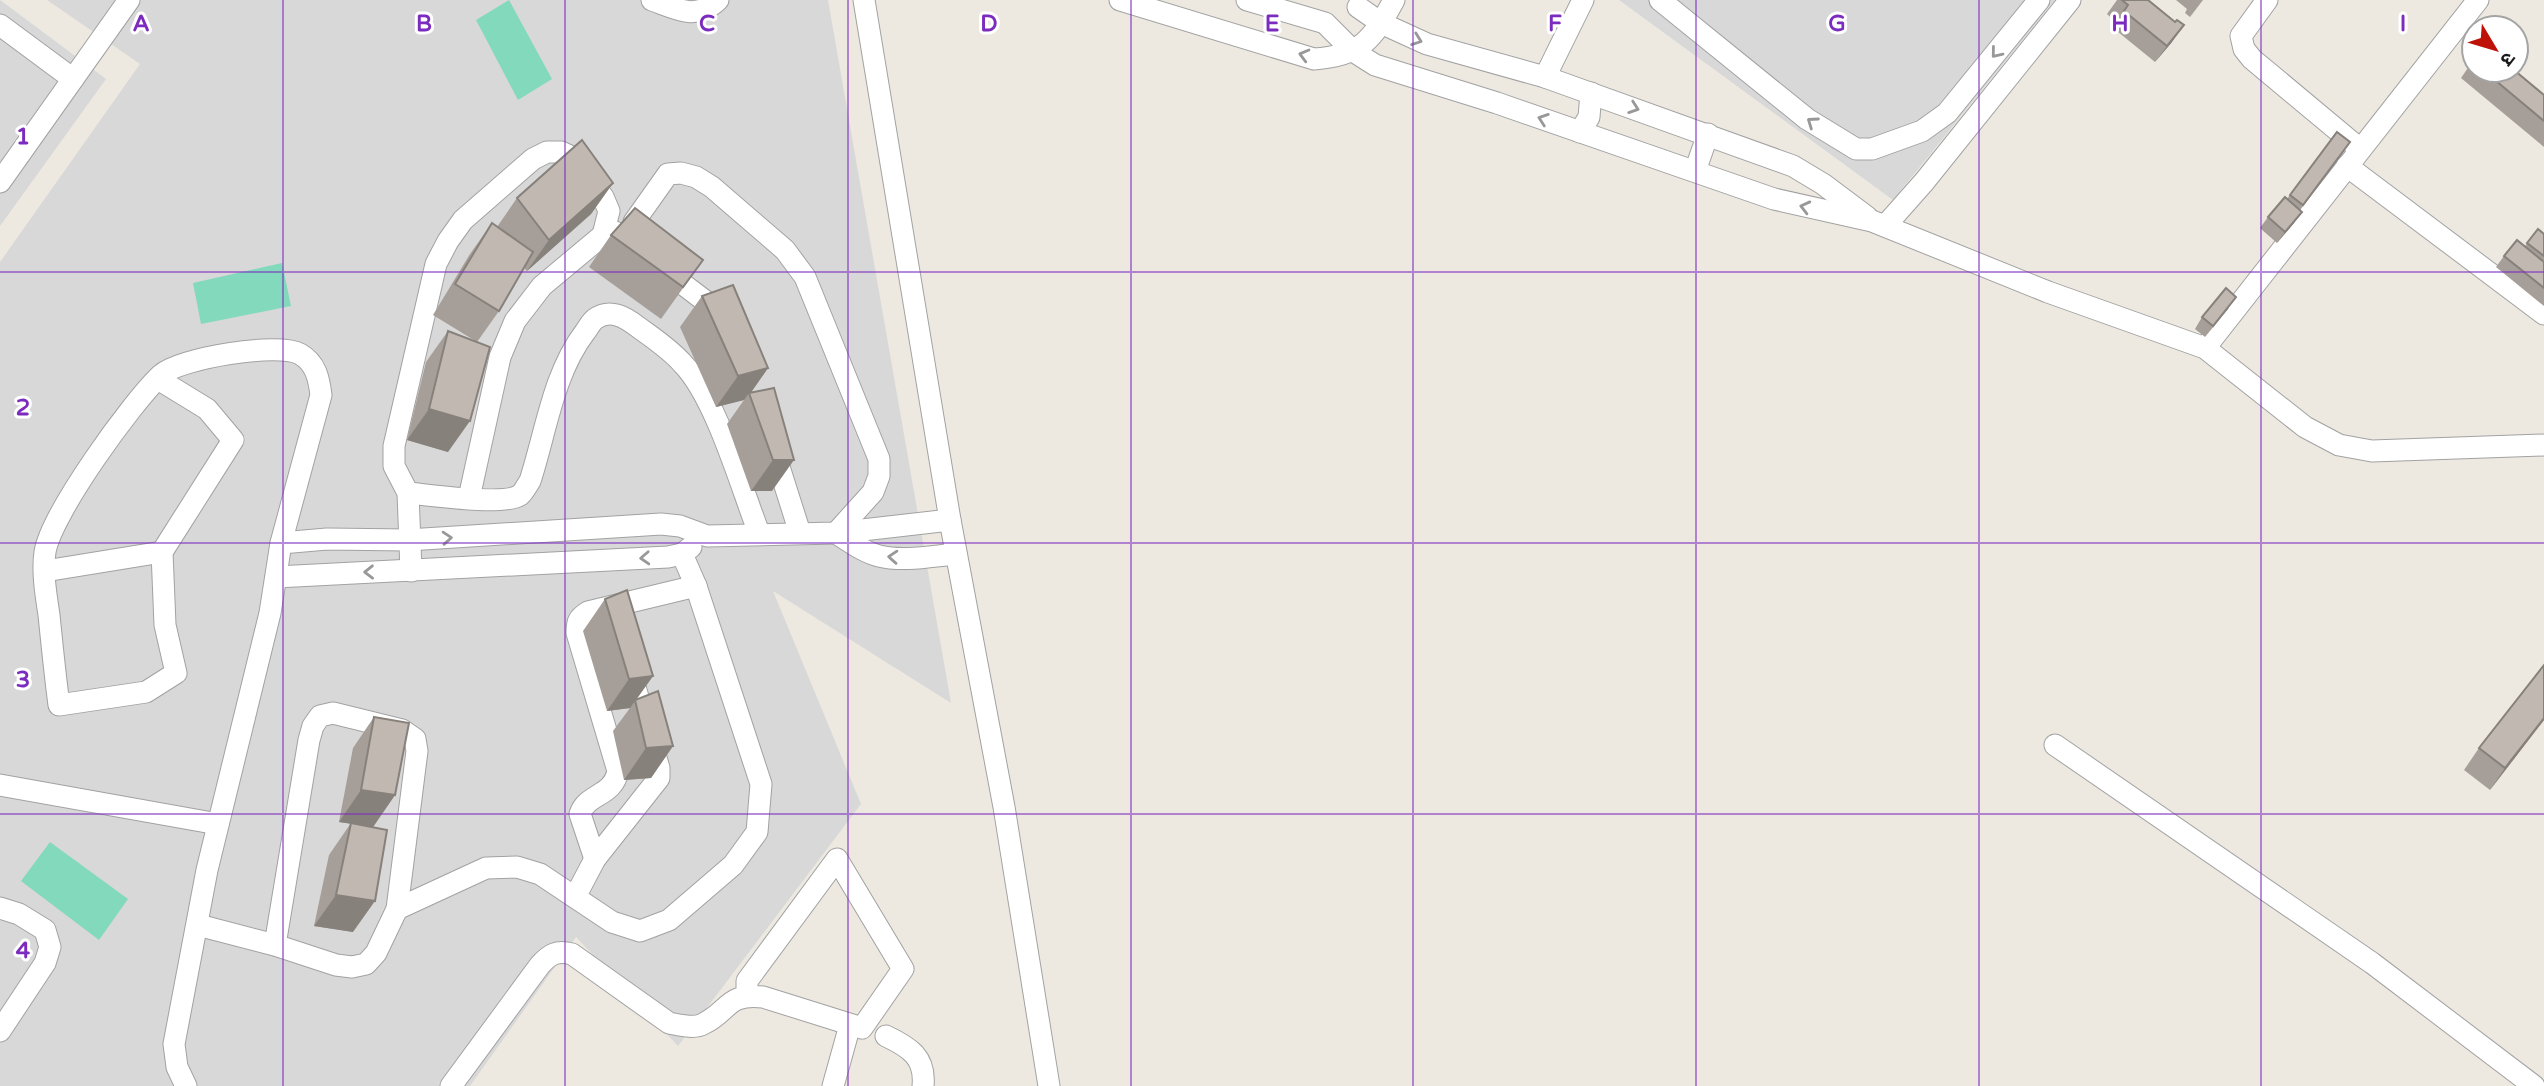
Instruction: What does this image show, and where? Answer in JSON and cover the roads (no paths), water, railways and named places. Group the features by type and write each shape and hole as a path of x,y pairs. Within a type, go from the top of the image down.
{"street":[{"path":"0,182 129,0"},
{"path":"652,0 692,13 706,11 718,0"},
{"path":"863,0 950,520 1004,807 1049,1086"},
{"path":"1119,0 1314,59 1339,58 1366,42 1394,0"},
{"path":"1247,0 1325,23 1353,51 1375,65 1484,99 1774,199 1878,223 2048,292 2205,348 2305,427 2339,445 2372,451 2544,445"},
{"path":"1545,77 1583,0"},
{"path":"1660,0 1807,119 1856,149 1872,149 1922,131 1947,113 2039,0"},
{"path":"1878,223 1932,171 2070,0"},
{"path":"2267,0 2241,36 2244,49 2252,59 2353,158 2544,314"},
{"path":"2205,348 2478,0"},
{"path":"1325,23 1360,4 1381,23 1427,44 1545,77 1793,166 1878,223"},
{"path":"2,32 73,79"},
{"path":"1484,99 1499,65"},
{"path":"1580,132 1589,117 1591,93"},
{"path":"1695,172 1708,134"},
{"path":"411,571 408,493 394,466 394,446 436,264 448,241 463,220 533,159 547,152 561,152 574,158 603,197 608,211 603,235"},
{"path":"641,250 634,222 668,174 681,173 696,177 712,187 785,250 805,277 878,459 879,476 873,492 836,533"},
{"path":"469,498 500,357 515,321 542,286 603,235 618,231 713,307 732,332"},
{"path":"408,493 508,499 521,494 530,481 560,377 574,346 595,319 610,313 623,316 685,365 700,388 720,431 759,533"},
{"path":"158,379 207,409 233,440 162,552 165,625 176,673 146,692 59,705 45,551 57,519 131,410 163,373 193,359 277,348 301,354 318,373 321,395 281,543 270,613 207,870 174,1044 177,1067 186,1086"},
{"path":"767,426 800,533"},
{"path":"281,543 327,539 408,540 661,524 680,526 707,536 836,533 950,520"},
{"path":"836,533 863,550 879,556 900,558 956,554"},
{"path":"276,577 682,554 707,536"},
{"path":"45,571 162,552"},
{"path":"397,909 486,868 517,867 540,874 612,922 640,931 669,920 733,865 757,832 761,784 696,586 682,554"},
{"path":"595,859 580,814 583,807 611,789 617,780 618,771 577,633 577,623 588,612 614,614 696,586"},
{"path":"575,897 595,859 659,778 659,768 624,648"},
{"path":"198,925 275,945 336,965 352,967 366,964 376,953 397,909 417,751 415,739 402,730 333,713 320,716 313,726 275,945"},
{"path":"2055,745 2372,963 2534,1086"},
{"path":"0,785 218,824"},
{"path":"451,1086 540,965 549,955 561,951 572,954 669,1023 702,1025 732,1002 747,995 763,997 862,1028 903,969 837,859 747,981 747,995"},
{"path":"0,908 19,914 45,930 50,947 45,963 0,1031"},
{"path":"833,1086 850,1025"},
{"path":"886,1036 908,1046 920,1059 923,1086"},
{"path":"1039,1086 1045,1059"}]}
